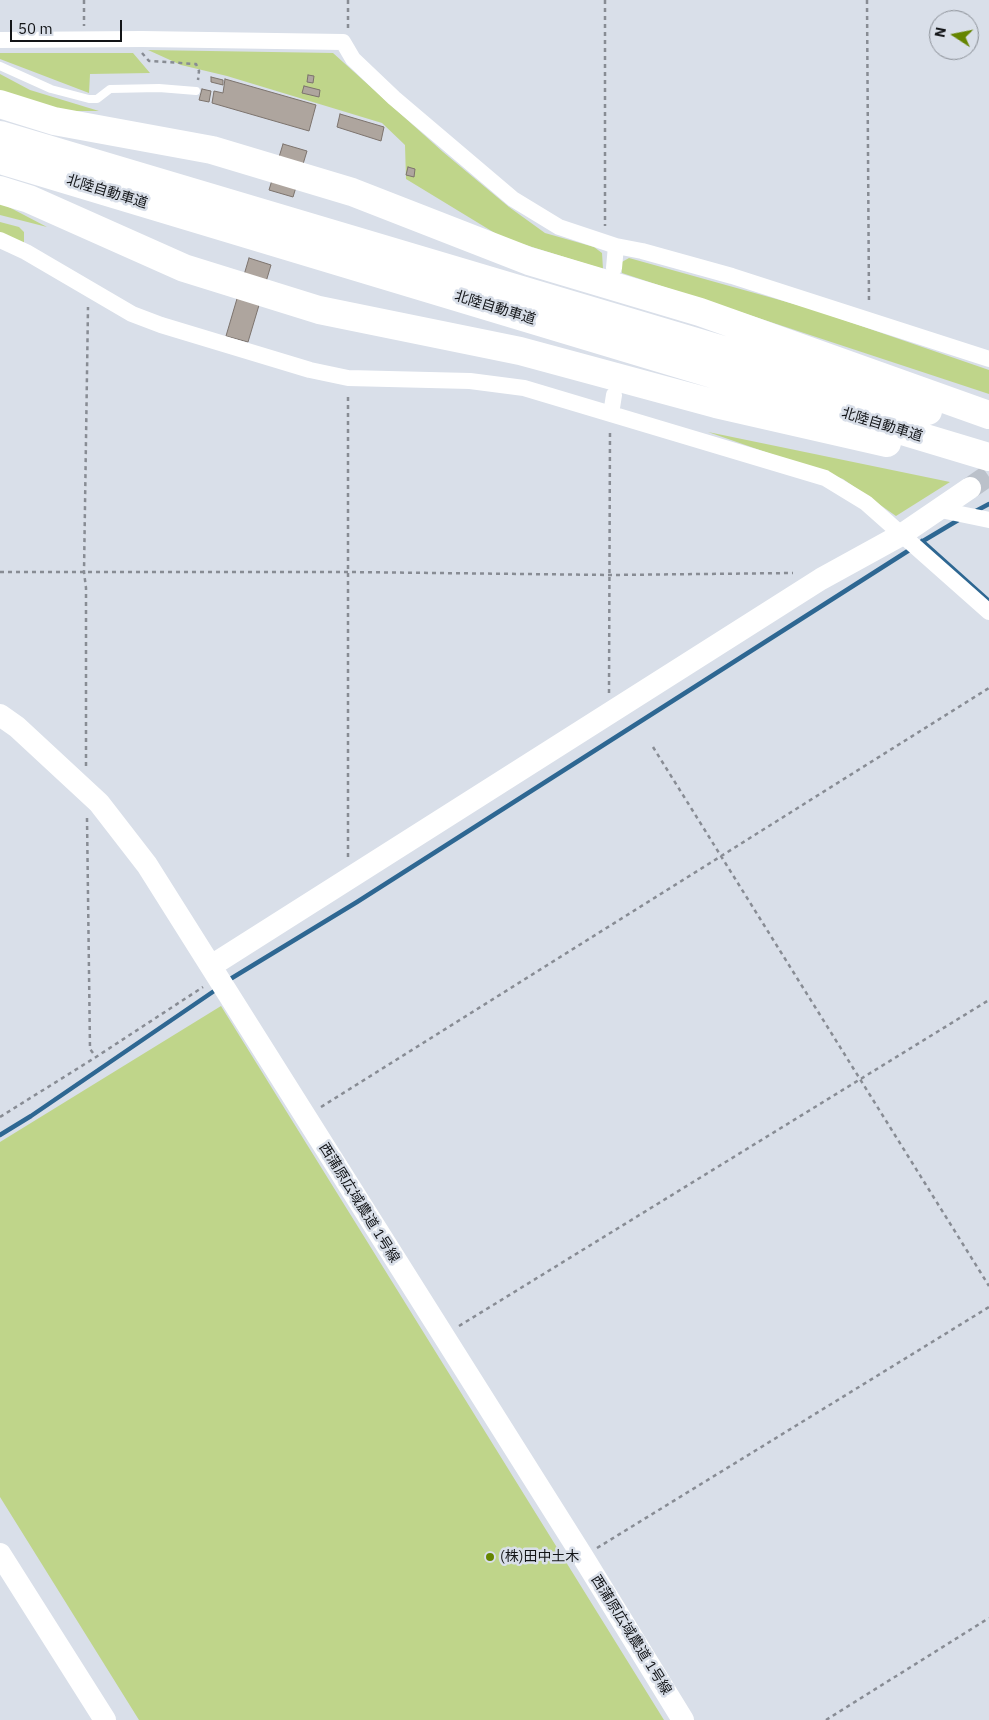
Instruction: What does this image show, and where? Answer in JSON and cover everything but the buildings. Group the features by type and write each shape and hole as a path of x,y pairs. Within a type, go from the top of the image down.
{"highway":[{"path":"0,104 54,121 212,150 352,192 529,261 700,312 989,415"},
{"name":"北陸自動車道","path":"0,135 989,429"},
{"name":"北陸自動車道","path":"0,160 989,457"},
{"path":"0,190 29,199 184,268 319,310 520,351 716,404 989,465"}],"street":[{"path":"0,40 142,39 343,42 353,59 394,98 513,199 559,227 611,244 732,276 989,359"},
{"path":"0,240 26,252 132,314 161,325 310,370 348,378 470,381 524,388 825,478 866,503 989,612"},
{"path":"611,244 614,268"},
{"path":"611,414 614,395"},
{"path":"211,966 821,579 901,536 936,509 970,488"},
{"path":"936,509 989,520"},
{"name":"西蒲原広域農道 1号線","path":"0,715 17,727 87,793 147,865 583,1557 673,1716"},
{"path":"0,1554 105,1720"}],"lane":[{"path":"0,66 51,89 89,99 97,99 110,89 159,88 196,91"}],"path":[{"path":"84,0 84,40"},
{"path":"343,42 348,34 348,0"},
{"path":"605,0 611,244"},
{"path":"866,0 869,320"},
{"path":"142,39 142,53 149,61 196,64 199,71 196,91"},
{"path":"94,292 87,309 84,572 86,588 86,766 90,1049 96,1057"},
{"path":"348,378 349,879"},
{"path":"608,715 611,575 611,414"},
{"path":"0,572 348,572 611,575 813,573 821,579"},
{"path":"305,1117 989,688"},
{"path":"653,747 989,1286"},
{"path":"0,1117 205,986 211,966"},
{"path":"443,1336 989,1000"},
{"path":"583,1557 989,1307"},
{"path":"826,1720 989,1618"}],"green space":[{"path":"148,50 333,53 443,152 509,207 545,233 594,247 602,253 603,269 503,238 406,179 405,145 382,123 227,76 181,65"},
{"path":"0,53 133,53 150,73 90,74 89,93 0,59"},
{"path":"0,74 30,90 99,111 66,111 0,93"},
{"path":"0,203 3,204 47,227 0,215"},
{"path":"0,222 19,227 24,232 24,243 0,234"},
{"path":"629,258 812,309 989,370 989,394 622,273 620,263"},
{"path":"708,432 950,482 896,516 843,479"},
{"path":"221,1006 664,1720 139,1720 0,1497 0,1142"}],"waterway":[{"path":"974,512 989,504"},
{"path":"918,544 960,519"},
{"path":"922,541 989,601"},
{"path":"227,981 357,902 911,549"},
{"path":"0,1135 31,1116 217,989"}],"tunnel":[{"path":"970,488 989,475"}],"place":[{"name":"(株)田中土木","path":"490,1557"}]}
